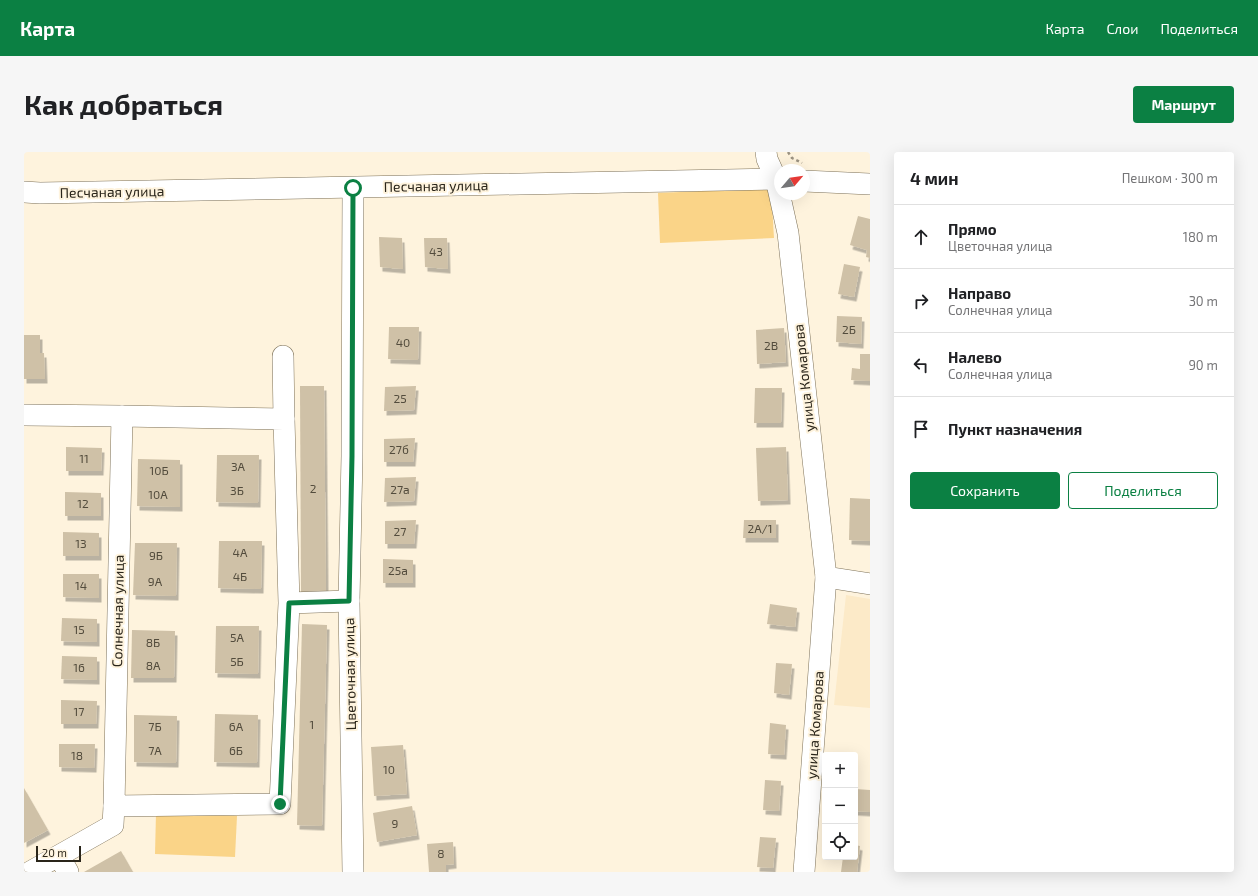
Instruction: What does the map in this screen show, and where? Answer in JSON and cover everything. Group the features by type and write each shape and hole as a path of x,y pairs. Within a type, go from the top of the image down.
{"street":[{"name":"улица Комарова","path":"766,152 767,159 774,172"},
{"name":"Песчаная улица","path":"24,192 353,188 774,179"},
{"path":"810,181 870,184"},
{"name":"Цветочная улица","path":"353,188 352,456 349,601 353,872"},
{"name":"улица Комарова","path":"782,200 788,233 826,577 804,872"},
{"path":"114,806 280,804 289,603 283,356"},
{"path":"24,415 284,419"},
{"name":"Солнечная улица","path":"30,872 63,864 113,825 122,416"},
{"path":"826,577 870,584"},
{"path":"289,603 349,601"}],"shaded area":[{"path":"771,188 774,238 660,243 658,193"},
{"path":"846,595 870,599 870,708 834,705"},
{"path":"156,813 237,816 235,857 155,854"}],"building":[{"path":"858,216 870,219 870,258 866,257 867,250 850,245"},
{"path":"379,237 402,238 403,269 380,267"},
{"path":"424,238 447,238 448,269 425,267"},
{"path":"844,264 860,267 854,297 838,294"},
{"path":"837,316 862,317 861,344 836,342"},
{"path":"389,327 419,327 418,360 388,359"},
{"path":"784,328 786,362 757,364 756,330"},
{"path":"24,335 40,335 40,353 44,353 45,379 24,379"},
{"path":"860,354 870,354 870,381 851,380 852,368 860,369"},
{"path":"300,386 324,386 326,592 301,592"},
{"path":"416,386 414,410 384,411 385,387"},
{"path":"755,388 782,388 781,423 754,423"},
{"path":"415,438 413,462 384,462 384,439"},
{"path":"66,447 102,448 101,471 66,471"},
{"path":"786,447 788,500 758,501 756,448"},
{"path":"217,455 259,455 258,503 216,502"},
{"path":"138,459 180,460 180,507 137,506"},
{"path":"416,477 414,501 384,502 385,478"},
{"path":"65,492 101,493 101,516 65,516"},
{"path":"850,498 870,499 870,541 849,540"},
{"path":"416,520 414,544 385,544 385,521"},
{"path":"744,520 776,520 776,538 743,538"},
{"path":"63,532 99,533 99,556 63,556"},
{"path":"219,541 262,541 261,589 218,588"},
{"path":"135,543 177,543 176,596 133,595"},
{"path":"383,559 413,560 413,583 383,583"},
{"path":"63,574 99,574 99,598 63,597"},
{"path":"770,604 797,608 795,627 767,624"},
{"path":"62,618 97,619 97,642 61,641"},
{"path":"302,624 327,625 322,826 297,825"},
{"path":"216,626 259,626 258,674 215,673"},
{"path":"132,630 175,631 174,678 131,678"},
{"path":"62,656 97,657 97,680 61,679"},
{"path":"776,663 792,664 789,695 774,693"},
{"path":"61,700 97,701 96,724 61,724"},
{"path":"215,714 258,715 257,763 214,762"},
{"path":"134,715 177,716 176,763 134,762"},
{"path":"770,723 786,725 784,755 768,754"},
{"path":"59,744 95,744 94,768 59,767"},
{"path":"403,745 407,794 374,796 371,747"},
{"path":"765,780 781,781 779,811 763,810"},
{"path":"24,788 48,830 24,843"},
{"path":"858,789 870,790 870,812 858,811"},
{"path":"412,806 417,835 377,842 373,813"},
{"path":"760,837 776,838 773,868 757,867"},
{"path":"453,842 454,864 446,865 446,872 429,872 427,844"},
{"path":"858,846 860,846 857,872 841,872 843,860 858,860"},
{"path":"121,851 133,872 84,872"}],"route":[{"path":"280,804 289,603 349,601 352,456 353,188"}]}
